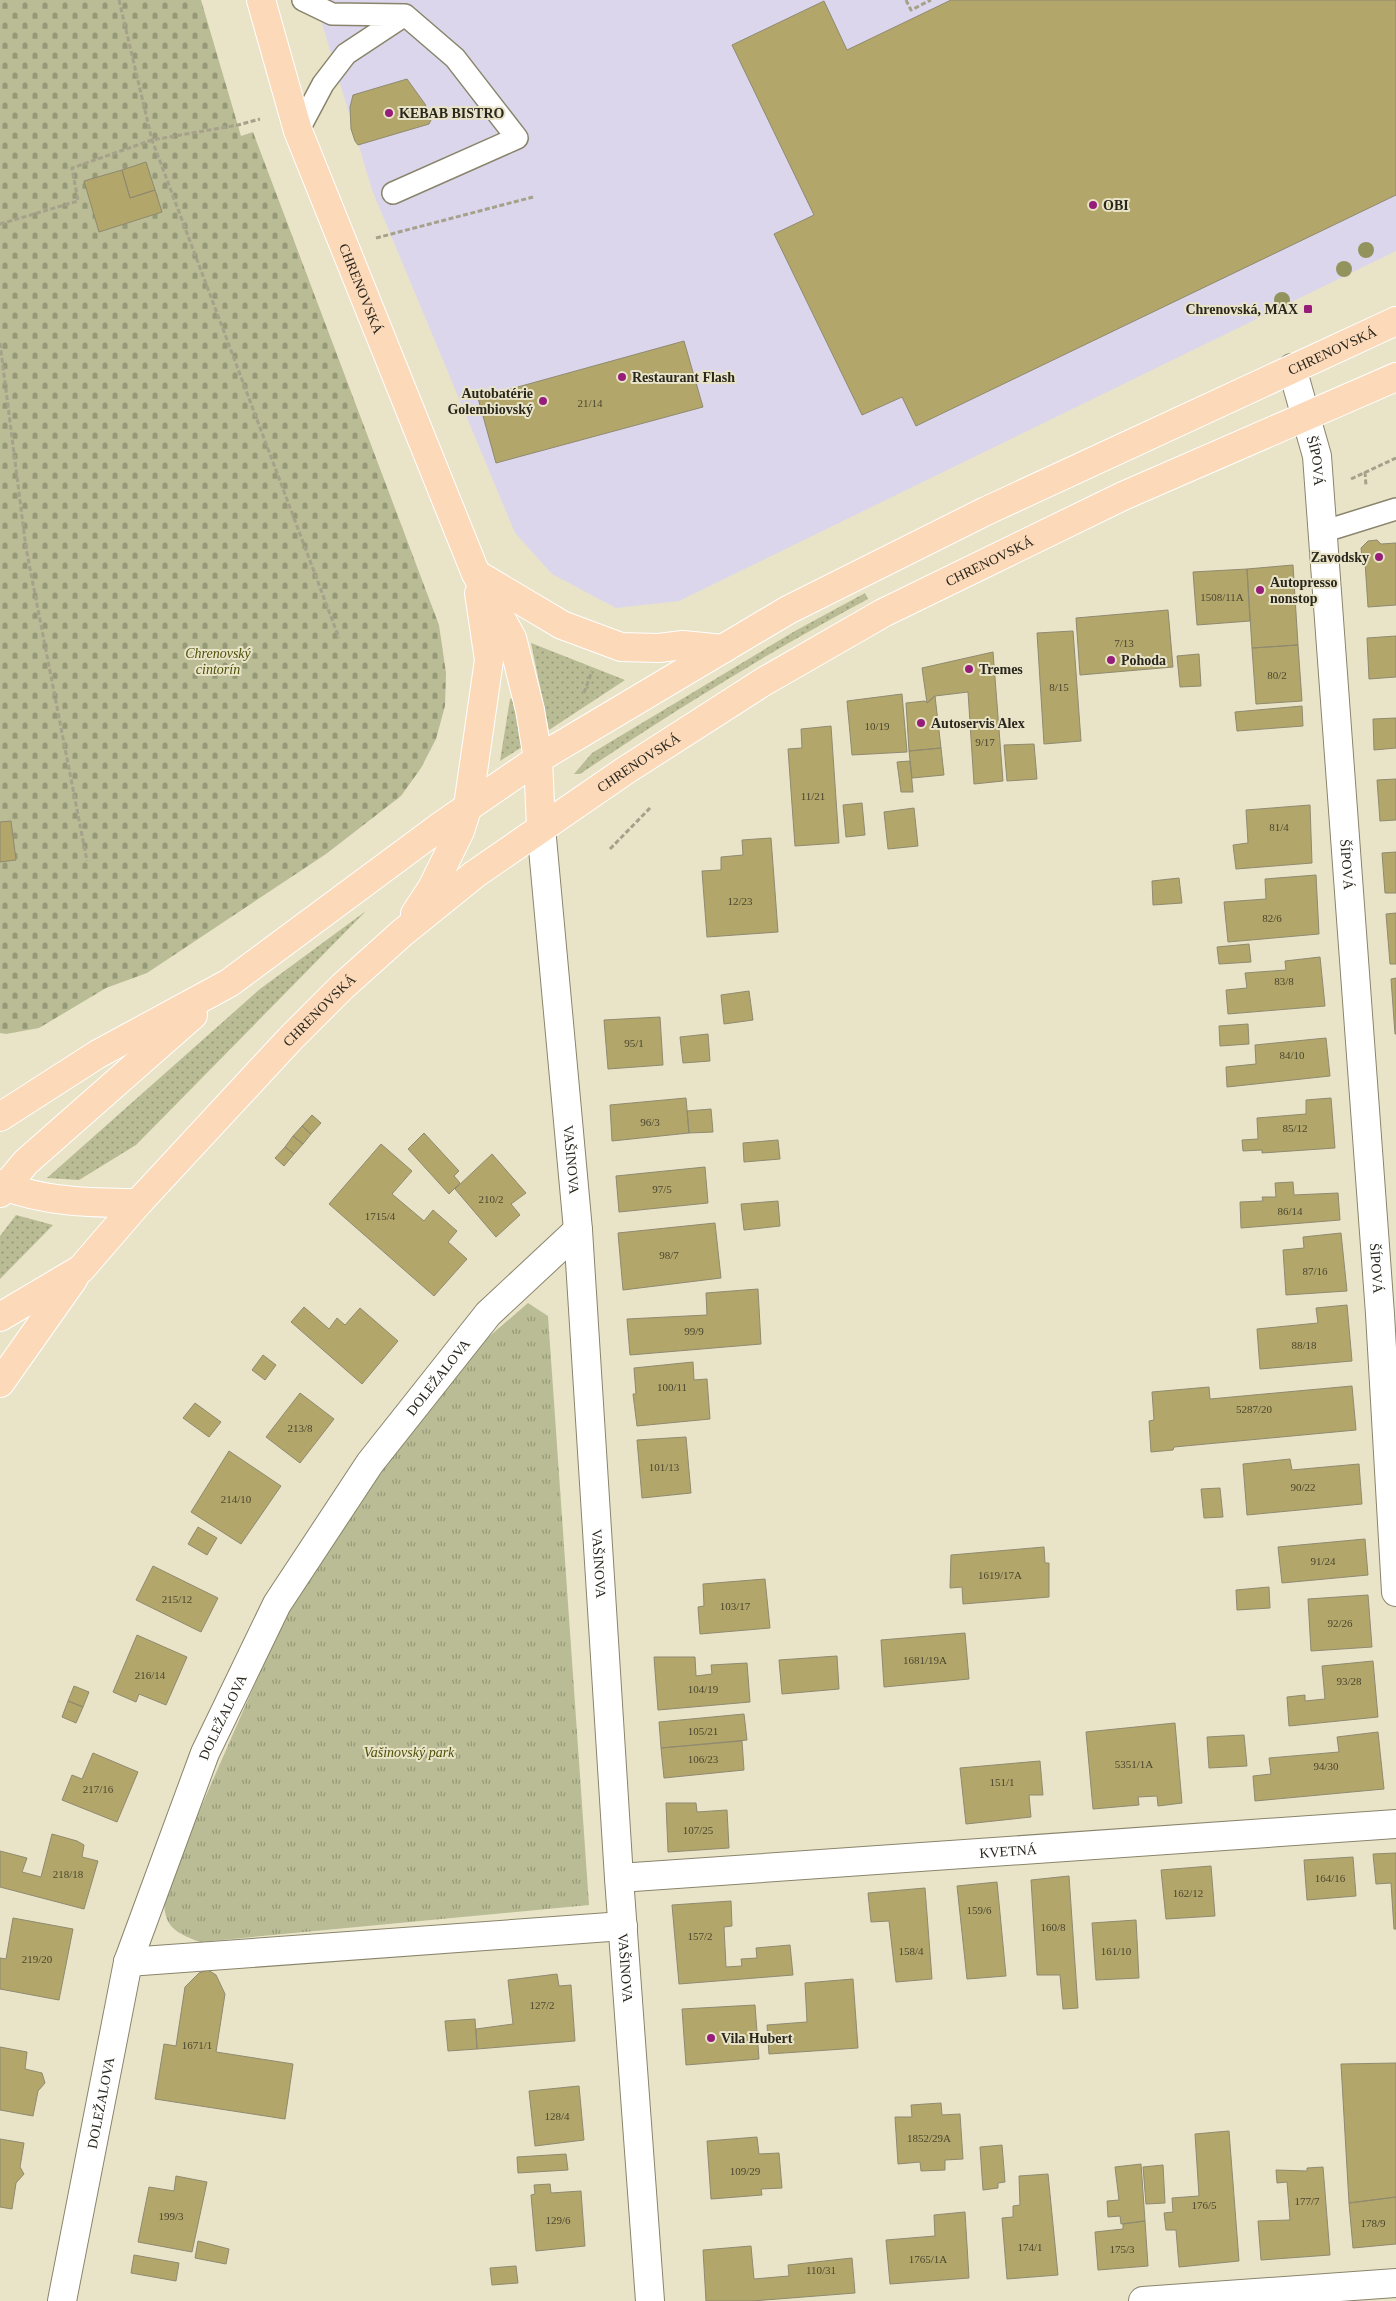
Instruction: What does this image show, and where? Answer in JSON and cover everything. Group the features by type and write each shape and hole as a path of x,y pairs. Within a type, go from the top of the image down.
{"main road":[{"name":"CHRENOVSKÁ","path":"261,0 298,131 476,574"},
{"name":"CHRENOVSKÁ","path":"0,1117 98,1054 230,983 468,806 538,759 788,610 969,520 1396,321"},
{"name":"CHRENOVSKÁ","path":"0,1316 81,1269 138,1203 290,1039 343,986 402,933 475,874 541,827 763,682 883,613 1123,496 1396,377"},
{"path":"476,574 562,625 604,642 622,647 659,648 683,645 723,649"},
{"path":"476,574 512,638 530,710 538,759 541,827"},
{"path":"402,933 432,888 460,831 468,806 490,660 476,574"},
{"path":"2,1187 26,1162 230,983"},
{"path":"2,1187 42,1196 105,1203 138,1203"},
{"path":"0,1383 81,1269"}],"street":[{"name":"ŠÍPOVÁ","path":"1292,368 1317,456 1388,1313 1396,1592"},
{"name":"VAŠINOVA","path":"541,827 578,1230 619,1878 650,2301"},
{"name":"DOLEŽALOVA","path":"62,2301 128,1962 205,1753 277,1604 370,1463 488,1314 578,1230"},
{"name":"KVETNÁ","path":"619,1878 1396,1824"},
{"path":"128,1962 623,1926"},
{"path":"1143,2301 1396,2283"}],"lane":[{"path":"303,0 332,14 405,7"},
{"path":"298,131 323,84 346,54 405,7"},
{"path":"393,193 516,138 456,58 405,7"},
{"path":"1322,532 1396,509"}],"path":[{"path":"119,0 152,140 339,638"},
{"path":"906,0 911,10 931,0"},
{"path":"0,224 78,201 72,168 152,140 238,125 267,117"},
{"path":"376,238 533,197"},
{"path":"0,343 26,548 87,860"},
{"path":"1320,493 1396,458"},
{"path":"580,702 594,665"},
{"path":"610,848 650,808"}],"shaded area":[{"path":"315,0 1396,0 1396,251 679,601 616,608 552,574 515,533 372,190"}],"green space":[{"name":"Chrenovský cintorín","path":"0,0 201,0 241,136 253,132 439,625 446,673 445,706 436,739 421,768 401,796 326,854 147,973 106,988 39,1028 6,1034 0,1033"},
{"path":"865,593 868,599 722,683 580,774 574,774 592,753 795,631"},
{"path":"531,643 625,680 549,730"},
{"path":"516,697 525,745 500,761 510,699"},
{"path":"366,911 136,1145 79,1180 47,1178 260,989"},
{"path":"16,1215 53,1225 0,1279 0,1236"},
{"name":"Vašinovský park","path":"528,1303 548,1316 589,1905 200,1942 182,1934 170,1925 167,1919 164,1892 274,1640 324,1547 471,1352"}],"building":[{"name":"OBI","path":"951,0 1396,0 1396,195 916,426 902,397 862,415 774,234 814,215 732,45 824,1 847,50"},
{"name":"KEBAB BISTRO","path":"407,79 425,104 431,120 429,124 358,145 351,129 350,107 353,95"},
{"path":"146,162 155,190 130,198 122,170"},
{"path":"122,170 130,198 155,190 162,212 99,232 84,181"},
{"path":"684,341 703,407 496,463 478,398"},
{"path":"1377,540 1381,544 1396,543 1396,605 1368,607 1365,562 1362,558 1361,548 1368,541"},
{"path":"1293,565 1298,645 1252,648 1247,569"},
{"path":"1247,569 1250,621 1197,625 1193,572"},
{"path":"1168,610 1173,667 1080,675 1076,618"},
{"path":"1073,631 1081,741 1044,744 1037,633"},
{"path":"1396,636 1396,677 1369,679 1367,638"},
{"path":"1298,645 1302,701 1256,704 1252,648"},
{"path":"993,652 1003,781 974,784 968,692 935,696 927,703 922,668"},
{"path":"1199,654 1201,686 1180,687 1177,656"},
{"path":"902,694 907,752 852,755 847,701"},
{"path":"935,696 941,748 909,751 906,703 925,701 927,703"},
{"path":"1302,706 1303,726 1237,731 1235,712"},
{"path":"1396,718 1396,748 1374,750 1373,719"},
{"path":"831,726 839,843 795,846 788,749 802,748 801,729"},
{"path":"1034,744 1037,779 1007,781 1004,745"},
{"path":"941,748 944,775 912,778 909,751"},
{"path":"910,761 913,792 901,792 897,762"},
{"path":"1396,779 1396,820 1380,821 1377,780"},
{"path":"862,803 865,835 846,837 843,805"},
{"path":"1310,805 1312,863 1236,869 1233,845 1248,843 1246,810"},
{"path":"914,808 918,846 888,849 884,812"},
{"path":"11,821 16,860 0,862 0,822"},
{"path":"771,838 778,932 707,937 702,871 721,870 721,857 743,855 742,840"},
{"path":"1396,852 1396,893 1385,893 1382,853"},
{"path":"1316,875 1319,934 1228,942 1224,902 1266,899 1265,879"},
{"path":"1179,878 1182,903 1153,905 1152,881"},
{"path":"1396,913 1396,964 1390,964 1386,914"},
{"path":"1249,944 1251,962 1219,964 1217,947"},
{"path":"1320,957 1325,1006 1228,1014 1226,990 1247,988 1245,973 1286,970 1285,961"},
{"path":"1396,978 1396,1034 1395,1034 1391,979"},
{"path":"749,991 753,1020 724,1024 721,995"},
{"path":"660,1017 663,1065 608,1069 604,1020"},
{"path":"1248,1024 1249,1044 1220,1046 1219,1026"},
{"path":"708,1034 710,1061 683,1063 680,1037"},
{"path":"1326,1038 1330,1076 1227,1087 1226,1067 1256,1064 1255,1045"},
{"path":"686,1098 689,1133 612,1141 610,1105"},
{"path":"1331,1098 1335,1148 1262,1153 1262,1150 1243,1151 1242,1140 1258,1139 1257,1118 1306,1114 1306,1100"},
{"path":"711,1109 713,1132 689,1133 687,1111"},
{"path":"312,1115 321,1123 311,1134 302,1126"},
{"path":"302,1126 311,1134 303,1144 293,1136"},
{"path":"424,1133 459,1171 454,1176 460,1183 449,1194 408,1149"},
{"path":"293,1136 303,1144 294,1154 285,1147"},
{"path":"778,1140 780,1159 744,1162 743,1143"},
{"path":"381,1144 412,1171 392,1194 424,1221 433,1210 457,1231 448,1242 467,1259 434,1296 329,1204"},
{"path":"285,1147 294,1154 284,1166 275,1158"},
{"path":"492,1154 526,1193 511,1204 520,1215 496,1237 455,1189"},
{"path":"705,1167 708,1203 619,1212 616,1176"},
{"path":"1293,1182 1294,1195 1338,1193 1340,1220 1241,1228 1240,1202 1263,1201 1262,1197 1276,1197 1275,1183"},
{"path":"778,1201 780,1226 744,1230 741,1204"},
{"path":"715,1223 721,1278 623,1290 618,1233"},
{"path":"1341,1233 1347,1291 1286,1295 1283,1250 1304,1248 1303,1237"},
{"path":"758,1289 761,1344 630,1355 627,1319 707,1315 706,1293"},
{"path":"1347,1305 1352,1361 1260,1369 1257,1329 1318,1323 1316,1308"},
{"path":"304,1307 329,1329 337,1318 345,1325 360,1308 398,1341 362,1384 291,1322"},
{"path":"263,1355 276,1365 265,1380 252,1370"},
{"path":"693,1362 694,1380 707,1379 710,1419 637,1426 633,1394 636,1394 634,1368"},
{"path":"1352,1386 1356,1430 1174,1447 1173,1450 1151,1452 1149,1421 1154,1420 1152,1392 1209,1387 1210,1399"},
{"path":"300,1393 334,1419 300,1463 266,1437"},
{"path":"195,1403 221,1422 209,1437 183,1418"},
{"path":"686,1437 691,1493 642,1498 637,1440"},
{"path":"229,1451 281,1486 241,1544 191,1512"},
{"path":"1290,1459 1292,1470 1359,1464 1362,1504 1247,1515 1243,1464"},
{"path":"1220,1488 1223,1517 1204,1518 1201,1489"},
{"path":"198,1527 217,1538 207,1555 188,1544"},
{"path":"1365,1539 1368,1575 1282,1583 1278,1547"},
{"path":"1044,1547 1045,1563 1049,1563 1049,1597 963,1604 962,1587 950,1588 951,1555"},
{"path":"153,1566 218,1598 201,1632 136,1600"},
{"path":"765,1579 770,1628 700,1634 698,1607 704,1606 703,1584"},
{"path":"1269,1587 1270,1608 1237,1610 1236,1590"},
{"path":"1368,1595 1372,1647 1311,1651 1308,1599"},
{"path":"965,1633 969,1679 884,1687 881,1640"},
{"path":"137,1635 187,1657 166,1705 139,1694 136,1702 113,1692"},
{"path":"837,1656 839,1689 782,1694 779,1660"},
{"path":"654,1657 695,1657 696,1676 712,1674 711,1665 747,1663 750,1702 658,1710"},
{"path":"1373,1661 1378,1717 1289,1726 1287,1697 1305,1695 1305,1701 1325,1699 1322,1666"},
{"path":"74,1686 89,1692 83,1707 68,1701"},
{"path":"68,1701 83,1707 76,1723 62,1717"},
{"path":"744,1714 747,1740 661,1748 659,1722"},
{"path":"1175,1723 1182,1803 1158,1806 1157,1796 1138,1797 1139,1805 1093,1809 1086,1732"},
{"path":"1378,1732 1384,1789 1255,1801 1253,1776 1271,1774 1269,1758 1339,1752 1337,1737"},
{"path":"1244,1735 1247,1766 1209,1768 1207,1737"},
{"path":"742,1741 744,1770 664,1778 661,1748"},
{"path":"93,1753 138,1772 117,1822 62,1800 72,1775 82,1779"},
{"path":"1040,1761 1043,1795 1029,1795 1031,1817 966,1824 960,1768"},
{"path":"666,1803 696,1803 697,1812 727,1810 729,1848 668,1852"},
{"path":"52,1834 77,1841 84,1845 82,1857 98,1861 84,1909 0,1887 0,1851 27,1858 22,1872 41,1877"},
{"path":"1396,1853 1396,1929 1394,1929 1391,1883 1376,1884 1373,1854"},
{"path":"1353,1857 1356,1896 1307,1900 1304,1860"},
{"path":"1211,1866 1215,1916 1166,1919 1161,1870"},
{"path":"1069,1876 1078,2008 1063,2009 1060,1975 1037,1975 1031,1880"},
{"path":"997,1882 1006,1976 967,1979 957,1886"},
{"path":"925,1888 932,1979 896,1982 889,1921 871,1922 868,1893"},
{"path":"731,1901 732,1926 724,1927 726,1967 742,1966 741,1959 757,1958 756,1948 790,1945 793,1975 679,1984 672,1905"},
{"path":"13,1918 73,1929 59,2000 0,1989 0,1958 6,1959"},
{"path":"1136,1920 1139,1978 1096,1980 1092,1923"},
{"path":"208,1970 216,1975 225,1994 216,2052 293,2064 285,2119 155,2099 164,2044 176,2046 185,1987 199,1973"},
{"path":"557,1974 559,1986 571,1985 575,2041 477,2049 476,2029 513,2024 508,1980"},
{"path":"853,1979 858,2048 769,2054 767,2025 807,2022 805,1983"},
{"path":"755,2005 759,2059 686,2065 682,2009"},
{"path":"475,2019 477,2049 448,2051 445,2021"},
{"path":"0,2047 27,2052 25,2069 42,2073 45,2083 38,2091 33,2116 0,2110"},
{"path":"1396,2063 1396,2197 1349,2203 1341,2064"},
{"path":"579,2086 584,2140 535,2146 529,2091"},
{"path":"941,2103 942,2115 960,2114 963,2159 945,2160 945,2170 921,2171 920,2162 898,2164 895,2117 912,2117 911,2105"},
{"path":"1229,2131 1239,2261 1179,2267 1176,2230 1166,2230 1164,2213 1173,2212 1172,2198 1199,2196 1195,2134"},
{"path":"757,2137 759,2154 779,2153 782,2188 761,2189 762,2195 711,2199 707,2141"},
{"path":"0,2139 24,2143 20,2167 24,2174 16,2183 12,2209 0,2207"},
{"path":"1002,2145 1005,2182 998,2183 998,2188 983,2190 980,2147"},
{"path":"566,2154 568,2170 518,2173 517,2157"},
{"path":"1141,2164 1145,2221 1121,2224 1120,2216 1108,2217 1107,2201 1119,2200 1115,2167"},
{"path":"1163,2165 1165,2203 1146,2204 1143,2167"},
{"path":"1323,2167 1330,2255 1261,2260 1258,2221 1290,2220 1287,2182 1277,2183 1276,2170 1307,2171 1307,2168"},
{"path":"1048,2174 1058,2275 1007,2279 1002,2218 1013,2217 1013,2206 1020,2205 1019,2176"},
{"path":"176,2176 207,2182 192,2252 138,2242 149,2187 174,2191"},
{"path":"550,2184 551,2193 581,2191 585,2246 536,2251 531,2195 535,2194 534,2185"},
{"path":"1396,2197 1396,2244 1353,2248 1349,2203"},
{"path":"965,2212 969,2278 890,2284 886,2240 935,2236 934,2215"},
{"path":"1145,2221 1148,2266 1098,2270 1095,2232 1123,2229 1123,2224"},
{"path":"198,2241 229,2249 226,2264 195,2258"},
{"path":"751,2246 754,2279 789,2276 788,2265 852,2258 855,2293 752,2301 706,2301 703,2250"},
{"path":"134,2255 179,2263 176,2281 131,2273"},
{"path":"516,2266 518,2283 492,2285 490,2268"}],"place":[{"name":"KEBAB BISTRO","path":"389,113"},
{"name":"OBI","path":"1093,205"},
{"name":"Chrenovská, MAX","path":"1308,309"},
{"name":"Restaurant Flash","path":"622,377"},
{"name":"Autobatérie Golembiovský","path":"543,401"},
{"name":"Zavodsky","path":"1379,557"},
{"name":"Autopresso nonstop","path":"1260,590"},
{"name":"Pohoda","path":"1111,660"},
{"name":"Tremes","path":"969,669"},
{"name":"Autoservis Alex","path":"921,723"},
{"name":"Vila Hubert","path":"711,2038"}]}
